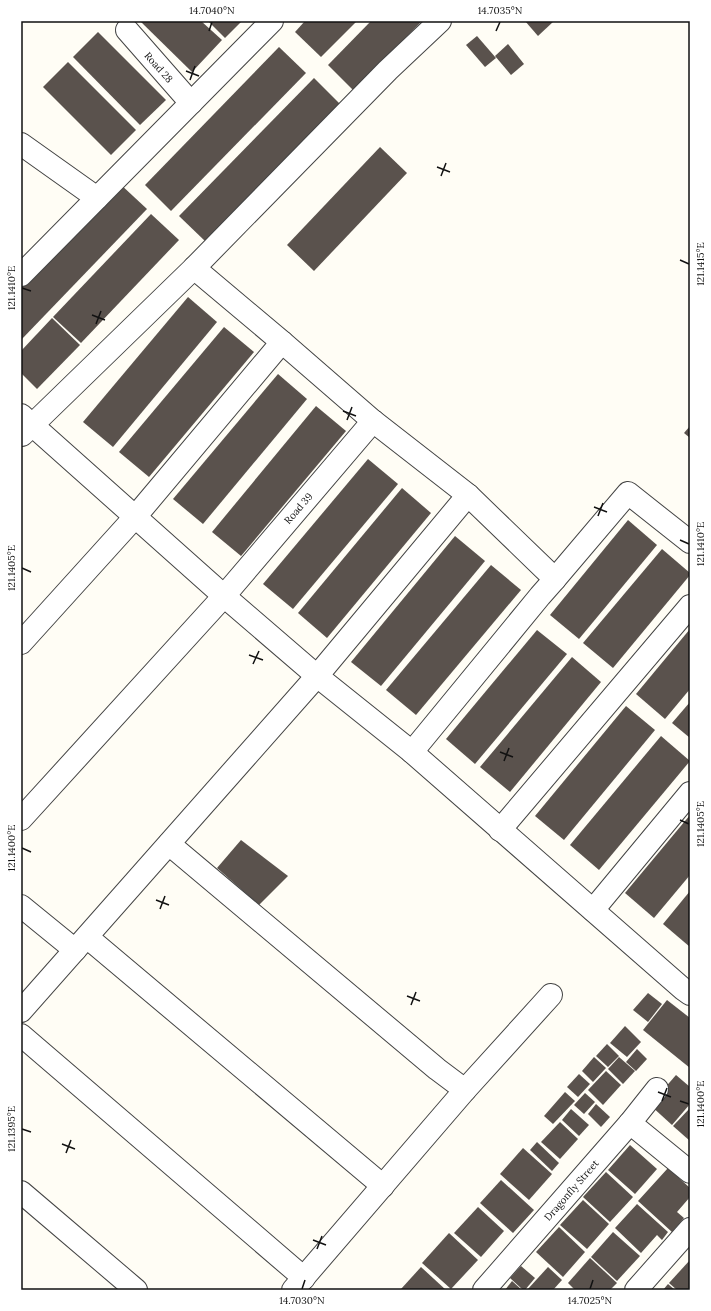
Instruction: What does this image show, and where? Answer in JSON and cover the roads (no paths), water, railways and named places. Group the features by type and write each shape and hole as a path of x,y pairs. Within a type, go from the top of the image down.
{"street":[{"path":"21,275 272,21"},
{"path":"440,21 388,70 194,268 24,425 135,517 317,676 412,752 593,910 688,988"},
{"name":"Road 28","path":"127,30 192,103"},
{"path":"21,144 97,198"},
{"path":"194,268 373,421 468,495 555,579"},
{"path":"21,643 135,517 282,342"},
{"name":"Road 39","path":"21,819 224,596 373,421"},
{"path":"412,752 540,596 628,493 690,542"},
{"path":"21,1011 317,676 468,495"},
{"path":"500,830 690,606"},
{"path":"593,910 690,793"},
{"path":"169,844 437,1069 465,1090"},
{"path":"21,906 81,943 383,1186"},
{"path":"21,1035 298,1284 465,1090 551,995"},
{"name":"Dragonfly Street","path":"484,1290 630,1123 657,1089"},
{"path":"630,1123 690,1172"},
{"path":"21,1192 136,1290"},
{"path":"636,1290 690,1229"}]}
